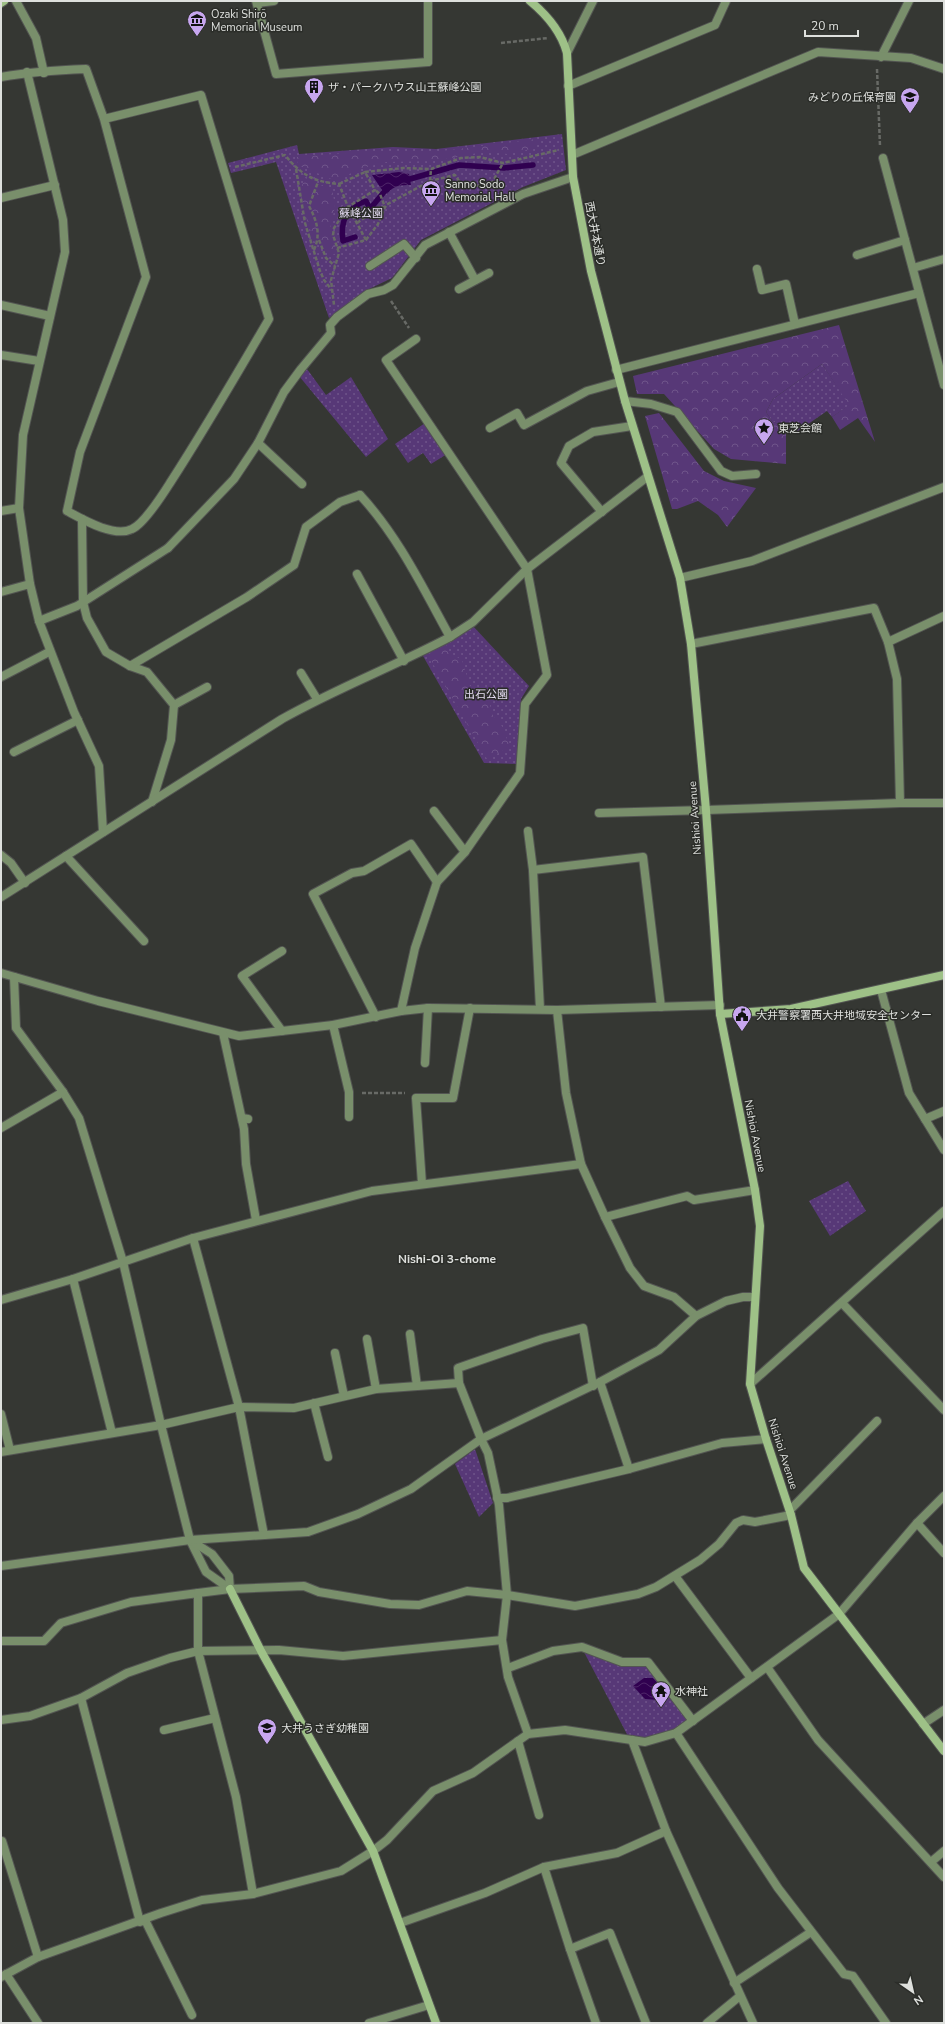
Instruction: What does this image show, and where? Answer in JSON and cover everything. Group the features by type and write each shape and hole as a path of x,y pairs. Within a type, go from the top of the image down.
{"street":[{"path":"16,1 36,38 44,73"},
{"path":"274,1 256,2 276,74 428,62 428,1"},
{"name":"西大井本通り","path":"530,1 547,15 564,42 567,53 573,177 591,271 616,370 647,478"},
{"path":"567,53 593,1"},
{"path":"568,86 715,25 726,1"},
{"path":"879,57 909,1"},
{"path":"572,155 818,52 911,58 944,69"},
{"path":"1,77 27,72 44,73 59,70 86,70 104,119 146,277 80,452 67,511 82,519 118,532 132,529 154,508 181,466 269,319 200,95 104,119"},
{"path":"27,72 63,220 65,252 22,436 19,508 30,584 39,621 49,652 99,766 103,832"},
{"path":"883,158 944,385"},
{"path":"39,621 83,602 168,548 234,479 258,443 284,392 331,334 330,325 337,317 368,294 384,290 394,285 425,245 523,194 573,177"},
{"path":"1,198 55,185"},
{"path":"449,232 474,280"},
{"path":"858,255 905,240"},
{"path":"370,266 404,244 416,258"},
{"path":"913,268 944,259"},
{"path":"758,269 762,290 786,284 796,324"},
{"path":"459,288 489,274"},
{"path":"616,370 919,293"},
{"path":"1,305 50,316"},
{"path":"401,1011 415,948 437,882 465,852 520,773 524,704 547,675 527,569 386,360 416,339"},
{"path":"1,355 39,361"},
{"path":"490,428 518,412 524,425 587,391 620,382"},
{"path":"625,401 651,404 677,412 720,471 732,476 756,474"},
{"path":"602,512 561,463 569,446 594,432 632,426"},
{"path":"258,443 302,484"},
{"path":"1,897 282,718 317,699 404,661 450,637 473,622 527,569 647,478"},
{"name":"Nishioi Avenue","path":"647,478 680,578 691,644 706,810 720,1010 755,1190 760,1226 754,1297 750,1384 766,1439 791,1512 804,1568 944,1751"},
{"path":"680,578 752,561 944,487"},
{"path":"130,666 248,597 294,565 306,527 340,502 360,495 373,509 396,541 450,637"},
{"path":"1,511 19,508"},
{"path":"82,519 83,602 87,618 106,652 130,666 147,672 174,704 171,740 152,802"},
{"path":"357,574 404,661"},
{"path":"1,592 30,584"},
{"path":"691,644 874,608 888,642 898,678 900,803"},
{"path":"888,642 944,616"},
{"path":"1,676 49,652"},
{"path":"301,673 317,699"},
{"path":"174,704 207,686"},
{"path":"14,752 78,720"},
{"path":"599,813 900,803 944,803"},
{"path":"434,811 465,852"},
{"path":"528,831 533,870 540,1009"},
{"path":"376,1017 313,894 352,873 364,871 411,844 437,882"},
{"path":"1,855 11,863 25,883"},
{"path":"66,856 144,941"},
{"path":"533,870 643,857 661,1007"},
{"path":"282,951 242,976 282,1031"},
{"path":"1,973 98,1001 239,1036 332,1025 401,1011 428,1008 557,1010 661,1007 720,1010 791,1009 944,975"},
{"path":"14,977 16,1028 63,1092 79,1118 123,1262 161,1425 190,1540 206,1572 230,1589"},
{"path":"881,990 909,1094 944,1150"},
{"path":"425,1063 428,1008"},
{"path":"422,1184 416,1098 453,1098 470,1008"},
{"path":"557,1010 566,1093 581,1164 605,1217 630,1268 644,1286 674,1297 696,1316"},
{"path":"332,1025 349,1092 349,1117"},
{"path":"223,1033 245,1119 246,1164 256,1220"},
{"path":"1,1128 63,1092"},
{"path":"925,1119 944,1111"},
{"path":"1,1300 73,1279 193,1238 256,1220 372,1191 581,1164"},
{"path":"605,1217 687,1196 694,1200 755,1190"},
{"path":"750,1384 944,1211"},
{"path":"193,1238 239,1407 264,1535"},
{"path":"73,1279 112,1433"},
{"path":"1,1566 190,1540 308,1532 358,1514 411,1489 481,1439 596,1384 659,1350 696,1316 726,1301 743,1297 754,1297"},
{"path":"842,1303 944,1410"},
{"path":"528,1734 508,1677 508,1668 502,1640 507,1595 500,1505 497,1498 488,1453 459,1383 458,1368 542,1339 583,1328 596,1384 629,1469"},
{"path":"410,1334 417,1386"},
{"path":"367,1339 376,1389"},
{"path":"335,1353 344,1396"},
{"path":"1,1452 161,1425 239,1407 294,1408 376,1389 459,1383"},
{"path":"314,1403 328,1457"},
{"path":"1,1414 10,1450"},
{"path":"1,1641 44,1641 62,1622 130,1602 230,1589 304,1586 319,1592 397,1604 419,1605 468,1591 507,1595 574,1606 638,1594 656,1588 700,1560 719,1544 736,1523 743,1520 755,1522 791,1512 877,1421"},
{"path":"497,1498 507,1498 629,1469 722,1443 766,1439"},
{"path":"38,2023 4,1975 38,1957 143,1921 184,1909 202,1900 253,1894 341,1870 373,1851 387,1840 433,1791 473,1773 528,1734 565,1730 645,1742 676,1733 839,1614 917,1523 944,1496"},
{"path":"917,1523 944,1553"},
{"path":"190,1540 212,1554 229,1576 230,1589 260,1651 373,1851 436,2023"},
{"path":"675,1576 751,1678"},
{"path":"198,1593 198,1651 236,1797 253,1894"},
{"path":"1,1720 30,1716 81,1698 127,1673 170,1658 198,1651 280,1650 343,1656 502,1640"},
{"path":"508,1668 553,1651 582,1647 622,1662 648,1662 693,1721"},
{"path":"767,1667 818,1740 944,1877"},
{"path":"81,1698 143,1921 192,2015"},
{"path":"923,1724 944,1710"},
{"path":"164,1730 215,1718"},
{"path":"676,1733 778,1888 844,1974 853,1976 886,2023"},
{"path":"632,1740 666,1830 753,2023"},
{"path":"518,1741 538,1815"},
{"path":"400,1923 485,1893 544,1867 617,1853 666,1830"},
{"path":"2,1841 38,1957"},
{"path":"931,1862 944,1851"},
{"path":"544,1867 570,1949 596,2023"},
{"path":"734,1983 811,1932"},
{"path":"570,1949 610,1933 646,2023"},
{"path":"707,2023 740,1996"},
{"path":"369,2023 429,2005"}],"path":[{"path":"501,43 543,39"},
{"path":"879,57 878,140 883,158"},
{"path":"223,170 285,155 295,168 318,182 339,184 365,172 403,168 430,172 461,158 480,157 503,164 563,149"},
{"path":"337,248 366,240 378,224 386,205 430,181 455,174 463,187 475,185 489,188 503,164"},
{"path":"295,168 305,223 324,280 331,289"},
{"path":"365,172 375,190 381,195 385,207"},
{"path":"430,172 430,181"},
{"path":"318,182 309,206 318,229 319,240 326,258 335,266"},
{"path":"339,184 349,210 366,240"},
{"path":"337,317 335,314 331,289 333,272 339,253 333,234 334,228 349,210 375,190"},
{"path":"357,223 380,207 385,207"},
{"path":"314,251 319,240"},
{"path":"384,290 416,339"},
{"path":"349,1092 413,1093 416,1098"}],"green space":[{"name":"蘇峰公園","path":"562,134 566,170 523,187 421,240 392,278 367,290 329,318 276,162 231,173 228,163 297,145 299,154 393,147 436,149"},
{"path":"537,139 536,148 507,154 488,151 435,161 386,162 359,169 336,181 298,165 296,157 371,151 441,151"},
{"path":"305,178 332,189 335,206 330,229 335,254 330,255 314,241 306,217 300,190"},
{"path":"839,325 875,442 858,418 840,430 832,417 849,405 822,364 773,399 766,412 772,421 786,428 786,464 731,459 714,449 664,394 637,394 633,376"},
{"path":"822,364 850,405 832,417 827,411 795,433 772,421 766,412 773,399"},
{"path":"307,369 326,395 351,377 388,439 366,457 299,376"},
{"path":"659,413 704,471 724,481 756,488 727,527 718,515 698,501 677,509 672,509 645,416"},
{"path":"425,423 447,454 431,464 423,453 408,463 395,444"},
{"name":"出石公園","path":"472,625 529,686 521,699 517,764 484,763 423,656"},
{"path":"445,642 450,653 462,660 470,686 493,693 489,702 493,716 500,721 510,747 487,759 428,655"},
{"path":"848,1181 866,1211 830,1236 809,1201"},
{"path":"475,1449 493,1503 479,1517 455,1464"},
{"path":"584,1652 645,1663 693,1721 679,1730 663,1737 647,1741 630,1740"}],"water":[{"path":"399,172 409,174 411,185 398,186 387,194 382,190 372,175"},
{"path":"644,1678 653,1678 664,1690 658,1700 645,1699 633,1686"}],"waterway":[{"path":"410,179 459,165 504,168 533,165"},
{"path":"355,237 343,241 342,234 344,221 349,211 366,201 370,209 384,192"}],"place":[{"name":"Ozaki Shirō Memorial Museum","path":"197,37"},
{"name":"ザ・パークハウス山王蘇峰公園","path":"314,104"},
{"name":"みどりの丘保育園","path":"910,114"},
{"name":"Sanno Sodo Memorial Hall","path":"431,207"},
{"name":"東芝会館","path":"764,445"},
{"name":"大井警察署西大井地域安全センター","path":"742,1032"},
{"name":"水神社","path":"661,1708"},
{"name":"大井うさぎ幼稚園","path":"267,1745"}],"district":[{"name":"Nishi-Oi 3-chome","path":"447,1259"}]}
